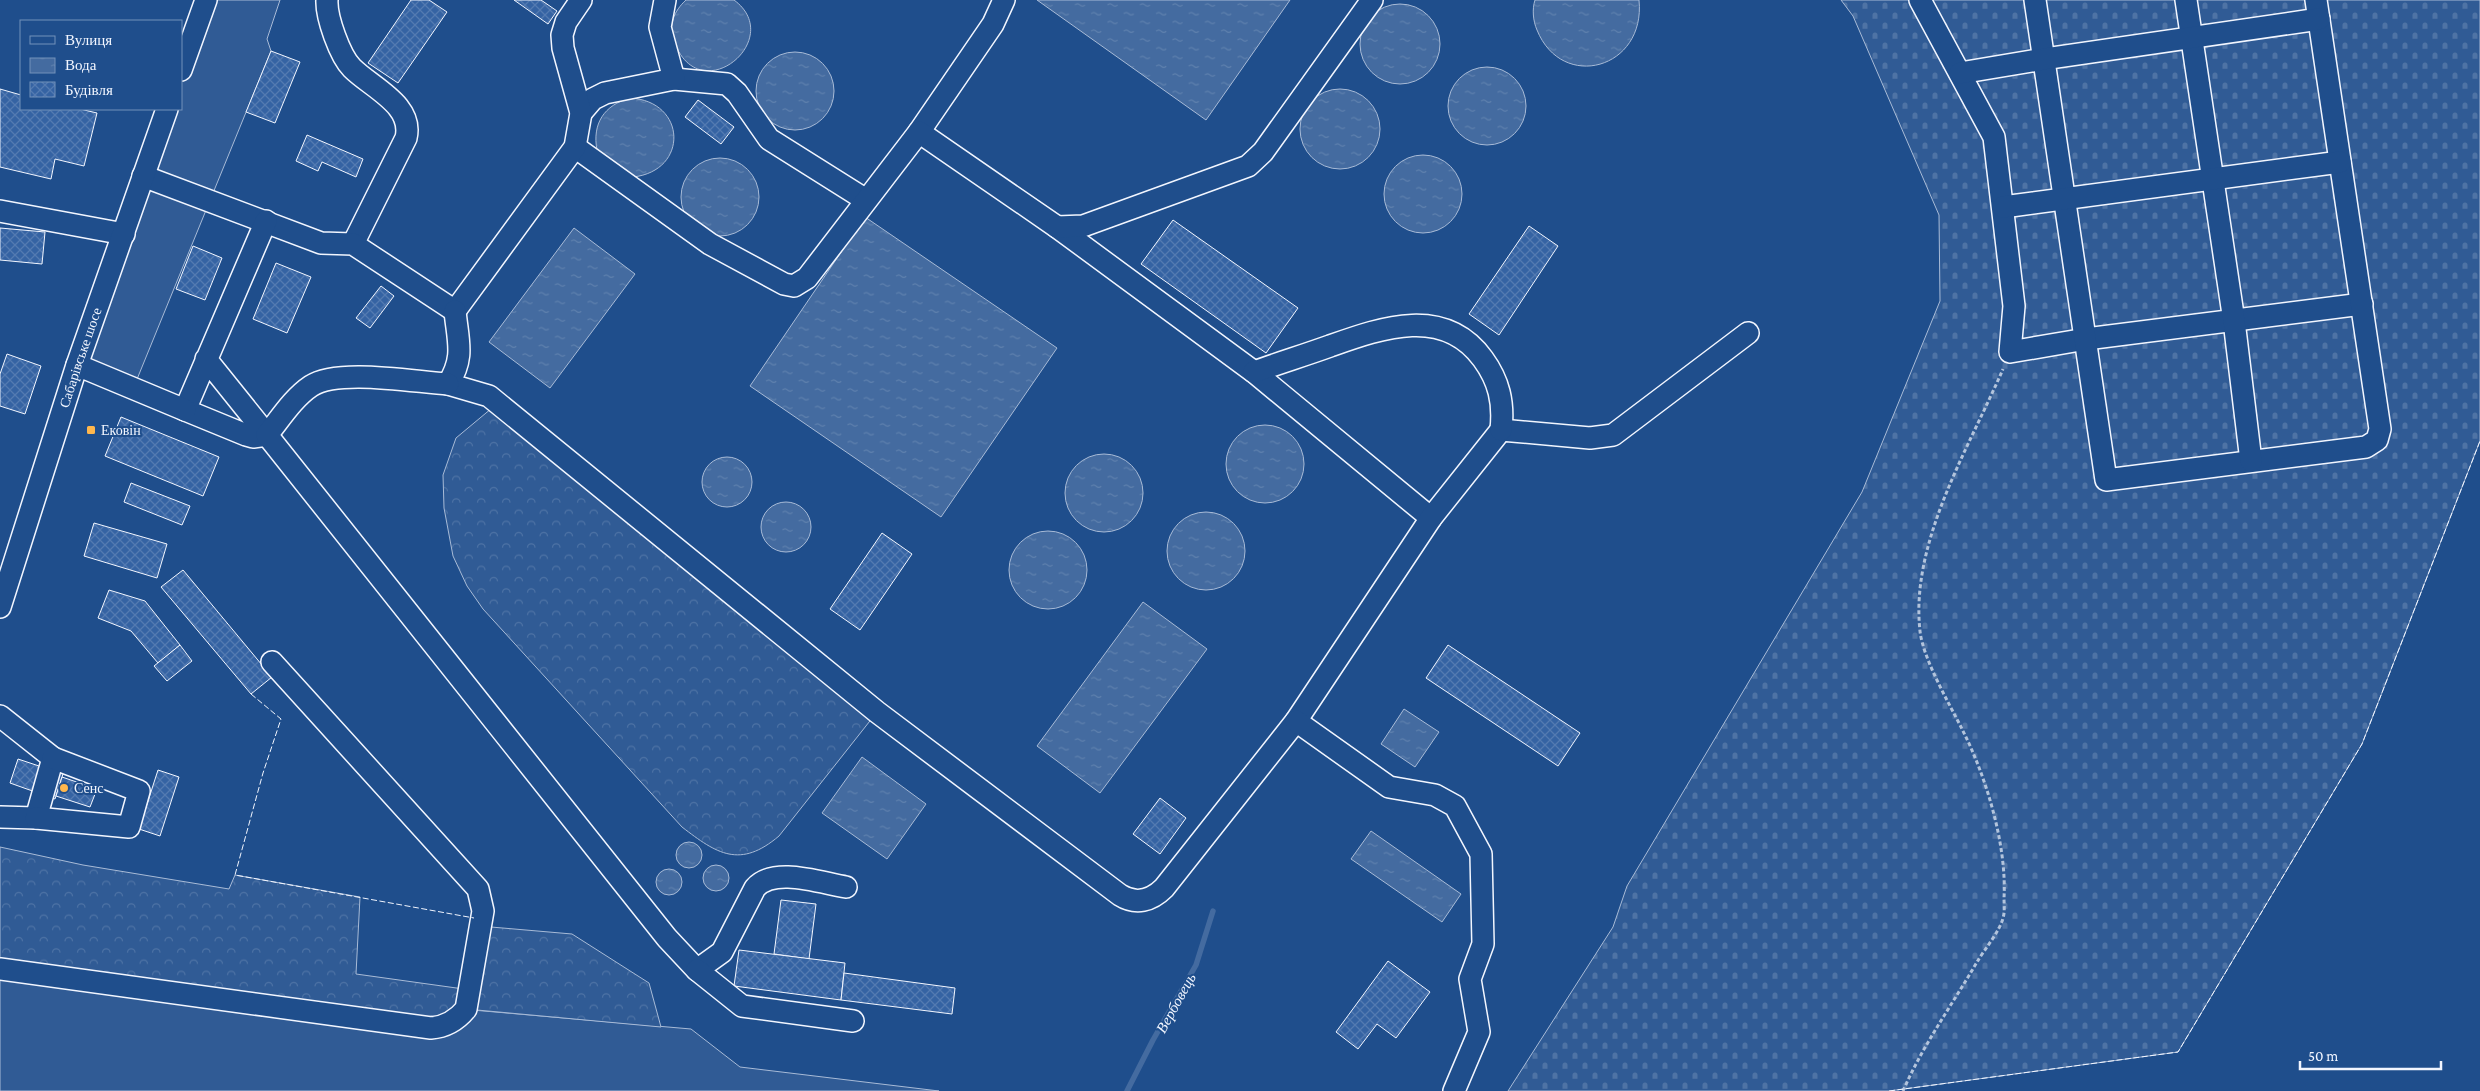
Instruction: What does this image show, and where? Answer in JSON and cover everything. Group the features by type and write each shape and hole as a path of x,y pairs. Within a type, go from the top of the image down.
{"street":[{"path":"182,67 206,0"},
{"path":"327,0 328,14 345,60 351,68 398,106 408,124 406,138 352,244"},
{"path":"448,384 458,367 460,356 455,311 575,147 581,113 562,42 566,22 581,0"},
{"path":"665,0 660,27 674,79"},
{"path":"575,147 710,244 789,285 799,284 807,278 919,132 999,16 1004,0"},
{"path":"1057,227 1083,226 1248,166 1263,152 1372,0"},
{"path":"1920,0 1994,137 2014,306 2010,352 2086,339 2362,304"},
{"path":"1960,73 2044,58 2192,37 2317,9 2380,429 2377,440 2366,447 2106,480 2086,339 2044,58 2035,0"},
{"path":"2186,0 2234,321 2251,461"},
{"path":"581,113 593,99 605,92 674,79 721,83 731,87 737,93 769,139 866,200"},
{"name":"Сабарівське шосе","path":"0,607 77,365 167,110"},
{"path":"919,132 1057,227 1254,372 1432,518"},
{"path":"2003,206 2340,162"},
{"path":"143,176 321,243 352,244 455,311"},
{"path":"0,211 124,234"},
{"path":"185,410 266,221"},
{"path":"77,365 253,437 267,435 303,392 315,384 330,378 354,377 448,384 489,396 877,712 1128,900 1143,900 1157,894 1164,888 1296,721 1432,518 1501,430 1502,400 1494,376 1477,350 1466,340 1440,328 1412,325 1384,329 1254,372"},
{"path":"1501,430 1590,438 1613,435 1748,333"},
{"path":"206,359 660,931 697,970 742,1006 853,1021"},
{"path":"0,969 430,1028 444,1026 462,1015 466,1009 483,911 478,889 272,662"},
{"path":"0,716 52,758 138,791 129,827 36,818 0,817"},
{"path":"1296,721 1389,787 1435,795 1455,806 1481,854 1483,944 1470,979 1479,1032 1454,1091"},
{"path":"36,818 52,758"},
{"path":"697,970 722,952 755,888 763,881 772,877 783,877 846,887"}],"path":[{"path":"1902,1091 1936,1027 2004,918 2006,874 1996,828 1977,766 1963,732 1935,676 1920,633 1919,597 1926,553 1943,501 2010,352"}],"shaded area":[{"path":"211,0 280,0 267,39 271,51 133,389 77,365 169,110 182,110 182,74"},
{"path":"0,969 691,1029 740,1067 939,1091 0,1091"}],"green space":[{"path":"1841,0 2480,0 2480,441 2362,744 2178,1052 1889,1091 1508,1091 1613,927 1627,886 1862,492 1940,301 1939,215 1853,16"},
{"path":"498,403 877,712 779,836 765,846 740,855 729,854 706,844 682,827 483,609 467,586 453,556 444,508 443,475 456,438"},
{"path":"0,847 83,865 229,889 235,875 360,897 356,974 478,991 491,927 572,934 649,983 661,1027 466,1009 451,1022 0,969"}],"water":[{"path":"686,0 734,0 748,16 751,33 745,49 733,62 718,70 701,70 686,61 674,41 672,24 675,14"},
{"path":"1037,0 1290,0 1206,120"},
{"path":"1535,0 1639,0 1638,24 1630,43 1616,56 1600,64 1582,66 1564,61 1549,49 1537,30 1535,23 1533,11"},
{"path":"1400,4 1415,7 1428,16 1437,29 1440,44 1437,59 1428,72 1415,81 1400,84 1385,81 1372,72 1363,59 1360,44 1363,29 1372,16 1385,7"},
{"path":"787,52 803,52 817,58 828,69 834,83 834,99 828,113 817,124 803,130 787,130 773,124 762,113 756,99 756,83 762,69 773,58"},
{"path":"1479,67 1495,67 1509,73 1520,84 1526,98 1526,114 1520,128 1509,139 1495,145 1479,145 1465,139 1454,128 1448,114 1448,98 1454,84 1465,73"},
{"path":"1340,89 1355,92 1368,101 1377,114 1380,129 1377,144 1368,157 1355,166 1340,169 1325,166 1312,157 1303,144 1300,129 1303,114 1312,101 1325,92"},
{"path":"630,98 649,102 662,111 671,123 674,136 672,150 664,163 651,172 633,177 597,150 596,141 598,124 602,117 613,105"},
{"path":"1415,155 1431,155 1445,161 1456,172 1462,186 1462,202 1456,216 1445,227 1431,233 1415,233 1401,227 1390,216 1384,202 1384,186 1390,172 1401,161"},
{"path":"720,158 735,161 748,169 756,182 759,197 756,212 748,225 735,233 720,236 705,233 692,225 684,212 681,197 684,182 692,169 705,161"},
{"path":"865,217 1057,348 941,517 750,386"},
{"path":"574,228 635,274 550,388 489,342"},
{"path":"1257,425 1273,425 1287,431 1298,442 1304,456 1304,472 1298,486 1287,497 1273,503 1257,503 1243,497 1232,486 1226,472 1226,456 1232,442 1243,431"},
{"path":"1096,454 1112,454 1126,460 1137,471 1143,485 1143,501 1137,515 1126,526 1112,532 1096,532 1082,526 1071,515 1065,501 1065,485 1071,471 1082,460"},
{"path":"722,457 732,457 745,464 752,477 752,487 745,500 732,507 722,507 713,503 706,496 702,487 702,477 706,468 713,461"},
{"path":"781,502 791,502 804,509 811,522 811,532 804,545 791,552 781,552 772,548 765,541 761,532 761,522 765,513 772,506"},
{"path":"1198,512 1214,512 1228,518 1239,529 1245,543 1245,559 1239,573 1228,584 1214,590 1198,590 1184,584 1173,573 1167,559 1167,543 1173,529 1184,518"},
{"path":"1040,531 1056,531 1070,537 1081,548 1087,562 1087,578 1081,592 1070,603 1056,609 1040,609 1026,603 1015,592 1009,578 1009,562 1015,548 1026,537"},
{"path":"1143,602 1207,649 1100,793 1037,746"},
{"path":"1404,709 1439,732 1415,767 1381,744"},
{"path":"862,757 926,804 887,859 822,813"},
{"path":"1371,831 1461,894 1442,922 1351,859"},
{"path":"689,842 698,846 702,855 698,864 689,868 680,864 676,855 680,846"},
{"path":"716,865 725,869 729,878 725,887 716,891 707,887 703,878 707,869"},
{"path":"669,869 678,873 682,882 678,891 669,895 660,891 656,882 660,873"}],"building":[{"path":"411,0 429,0 447,12 398,83 368,63"},
{"path":"514,0 541,0 557,11 548,24"},
{"path":"271,51 300,62 275,123 246,112"},
{"path":"0,89 20,95 20,110 84,110 97,113 84,166 55,159 51,179 0,167"},
{"path":"698,100 734,127 721,144 685,117"},
{"path":"307,135 363,159 356,177 322,162 318,171 296,161"},
{"path":"1173,220 1298,308 1266,353 1141,264"},
{"path":"1529,226 1558,246 1499,335 1469,314"},
{"path":"0,228 45,232 42,264 0,260"},
{"path":"193,246 222,258 205,300 176,289"},
{"path":"276,263 311,277 287,333 253,319"},
{"path":"381,286 394,296 370,328 356,318"},
{"path":"7,354 41,366 25,414 0,406 0,374"},
{"path":"121,417 219,457 203,496 105,456"},
{"path":"131,483 190,506 182,525 124,502"},
{"path":"94,523 167,544 157,578 84,556"},
{"path":"882,533 912,554 860,630 830,609"},
{"path":"183,570 272,677 251,694 161,587"},
{"path":"109,590 145,601 180,645 158,663 131,631 98,618"},
{"path":"180,645 192,661 167,681 154,666"},
{"path":"1448,645 1580,733 1558,766 1426,678"},
{"path":"18,759 63,774 55,799 10,783"},
{"path":"158,770 179,777 160,836 139,829"},
{"path":"62,777 97,789 90,807 56,796"},
{"path":"1160,798 1186,818 1160,854 1133,834"},
{"path":"781,900 816,904 809,959 774,954"},
{"path":"739,950 845,963 841,1000 734,986"},
{"path":"1388,961 1430,992 1396,1038 1377,1024 1358,1049 1336,1032"},
{"path":"844,973 955,988 952,1014 841,1000"}],"waterway":[{"name":"Вербовець","path":"1127,1091 1153,1040 1196,965 1213,911"}],"fence":[{"path":"1889,1091 2178,1052 2362,744 2480,441"},
{"path":"251,694 281,719 263,773 235,875 474,918"}],"place":[{"name":"Ековін","path":"91,430"},
{"name":"Сенс","path":"64,788"}]}
